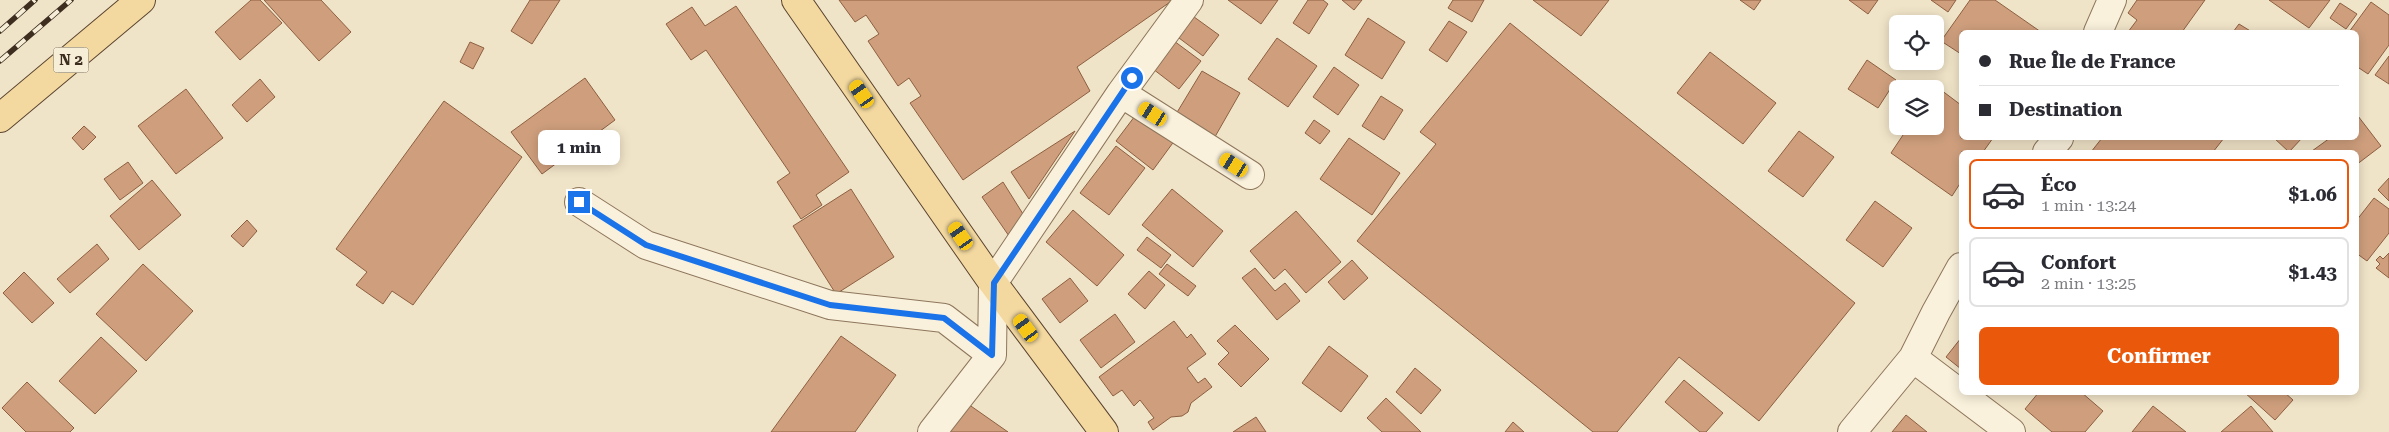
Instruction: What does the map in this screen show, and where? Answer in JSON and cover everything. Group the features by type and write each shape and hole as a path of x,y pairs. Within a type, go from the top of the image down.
{"main road":[{"name":"N 2","path":"0,118 141,0"},
{"path":"796,0 994,283 1104,432"}],"street":[{"path":"932,432 992,355 994,283 1121,93 1188,0"},
{"path":"2099,30 2112,0"},
{"path":"1121,93 1250,175"},
{"path":"2049,150 2057,140"},
{"path":"579,202 646,245 830,305 944,318 992,355"},
{"path":"1852,432 1913,358 1959,272"},
{"path":"1913,358 1959,392"},
{"path":"1962,395 2012,432"}],"building":[{"path":"251,0 260,0 282,23 240,60 215,32"},
{"path":"264,0 321,0 351,32 319,61"},
{"path":"530,0 560,0 532,44 511,31"},
{"path":"839,0 1173,0 1077,67 1090,91 963,180 910,103 921,96 909,78 898,86 868,41 879,34 866,15 855,22"},
{"path":"1228,0 1278,0 1261,24"},
{"path":"1308,0 1323,0 1328,4 1309,34 1293,23"},
{"path":"1342,0 1362,0 1354,10"},
{"path":"1453,0 1484,0 1472,22 1448,8"},
{"path":"1533,0 1609,0 1581,36"},
{"path":"1740,0 1761,0 1754,10"},
{"path":"1849,0 1878,0 1868,14"},
{"path":"1931,0 1956,0 1948,12"},
{"path":"1970,0 1995,0 2038,30 1959,30 1959,53 1944,43 1944,37"},
{"path":"2137,0 2205,0 2183,30 2130,30 2137,20 2128,13"},
{"path":"2269,0 2330,0 2309,28"},
{"path":"2371,2 2389,15 2389,45 2368,74 2359,68 2359,30 2350,30"},
{"path":"2340,3 2357,14 2346,29 2330,18"},
{"path":"736,6 849,172 816,195 822,205 801,219 777,182 790,173 706,50 691,60 666,24 692,7 705,26"},
{"path":"1190,14 1219,35 1203,56 1175,35"},
{"path":"1368,18 1405,42 1382,79 1345,55"},
{"path":"1449,21 1467,32 1447,62 1429,50"},
{"path":"1510,23 1855,303 1759,421 1679,357 1617,432 1593,432 1357,241 1436,144 1420,132"},
{"path":"2239,24 2249,30 2234,30"},
{"path":"1277,38 1317,66 1288,107 1248,79"},
{"path":"1174,41 1201,61 1179,89 1153,69"},
{"path":"470,42 484,48 473,69 460,62"},
{"path":"1710,52 1776,103 1743,144 1677,93"},
{"path":"2389,56 2389,84 2375,75"},
{"path":"1867,60 1896,80 1889,80 1889,91 1878,108 1848,89"},
{"path":"1334,67 1359,85 1338,115 1313,97"},
{"path":"1202,71 1240,93 1212,142 1173,119"},
{"path":"585,78 615,120 542,174 511,132"},
{"path":"260,79 275,97 247,122 232,105"},
{"path":"186,89 223,138 176,174 138,126"},
{"path":"1944,92 1959,104 1959,140 1992,140 1984,150 1959,150 1959,185 1952,196 1891,153 1903,135 1944,135"},
{"path":"1381,96 1403,110 1384,140 1362,126"},
{"path":"444,101 522,157 413,305 392,291 383,304 356,285 367,272 336,249"},
{"path":"1138,112 1175,140 1153,170 1116,141"},
{"path":"2359,117 2381,146 2359,163 2359,150 2313,150 2327,140 2359,140"},
{"path":"1314,120 1330,131 1320,144 1305,133"},
{"path":"84,126 96,137 83,150 72,138"},
{"path":"1075,131 1029,199 1011,172"},
{"path":"1799,131 1834,157 1803,197 1768,171"},
{"path":"1349,138 1400,173 1372,215 1320,179"},
{"path":"2100,140 2222,140 2215,150 2093,150"},
{"path":"2276,140 2300,140 2291,150 2287,150"},
{"path":"1116,146 1145,168 1109,215 1080,193"},
{"path":"128,162 143,183 120,200 104,179"},
{"path":"2389,178 2389,201 2378,190"},
{"path":"152,180 181,215 139,250 110,216"},
{"path":"1003,182 1023,214 1009,236 982,197"},
{"path":"851,189 894,257 836,294 793,226"},
{"path":"1172,189 1223,231 1193,267 1142,225"},
{"path":"2374,198 2389,209 2389,233 2367,261 2359,255 2359,217"},
{"path":"1875,201 1912,228 1883,267 1846,240"},
{"path":"1073,210 1124,255 1097,286 1046,242"},
{"path":"1296,211 1341,262 1306,293 1285,269 1274,279 1250,251"},
{"path":"247,220 257,231 243,247 231,236"},
{"path":"1147,237 1171,255 1161,268 1137,250"},
{"path":"97,244 109,259 70,293 57,279"},
{"path":"2389,253 2389,278 2376,268 2380,264 2376,260 2380,256 2383,259"},
{"path":"1352,260 1368,278 1344,300 1328,282"},
{"path":"143,264 193,311 146,361 96,314"},
{"path":"1167,264 1196,286 1188,296 1159,274"},
{"path":"1255,268 1275,291 1285,283 1300,301 1277,320 1242,278"},
{"path":"1149,271 1165,285 1145,309 1128,294"},
{"path":"24,272 54,303 32,323 3,293"},
{"path":"1070,278 1088,301 1060,323 1042,299"},
{"path":"1115,314 1135,342 1101,368 1080,340"},
{"path":"1174,321 1187,338 1191,334 1206,354 1187,368 1198,383 1205,378 1212,387 1191,403 1188,412 1182,416 1171,417 1153,430 1148,422 1154,418 1140,400 1134,406 1122,390 1113,396 1099,377"},
{"path":"1235,325 1269,359 1241,387 1218,364 1229,353 1217,341"},
{"path":"841,336 896,375 855,432 771,432"},
{"path":"101,337 137,371 95,414 59,381"},
{"path":"1959,341 1959,367 1946,357"},
{"path":"1329,346 1368,376 1341,412 1302,383"},
{"path":"1415,368 1441,390 1421,414 1396,392"},
{"path":"1684,380 1723,413 1706,432 1700,432 1665,402"},
{"path":"27,382 74,428 70,432 26,432 2,408"},
{"path":"2037,395 2084,395 2103,411 2085,432 2052,432 2025,409"},
{"path":"2247,395 2287,395 2293,400 2275,420"},
{"path":"1386,398 1421,432 1382,432 1367,418"},
{"path":"968,404 1008,432 948,432"},
{"path":"2153,406 2186,432 2132,432"},
{"path":"2251,406 2273,432 2221,432"},
{"path":"1906,415 1927,432 1892,432"},
{"path":"1256,417 1266,432 1233,432"},
{"path":"1513,422 1524,432 1505,432"}],"railway":[{"path":"0,31 35,0"},
{"path":"0,61 71,0"}],"route":[{"path":"579,202 646,245 830,305 944,318 992,355 994,283 1132,78"}]}
